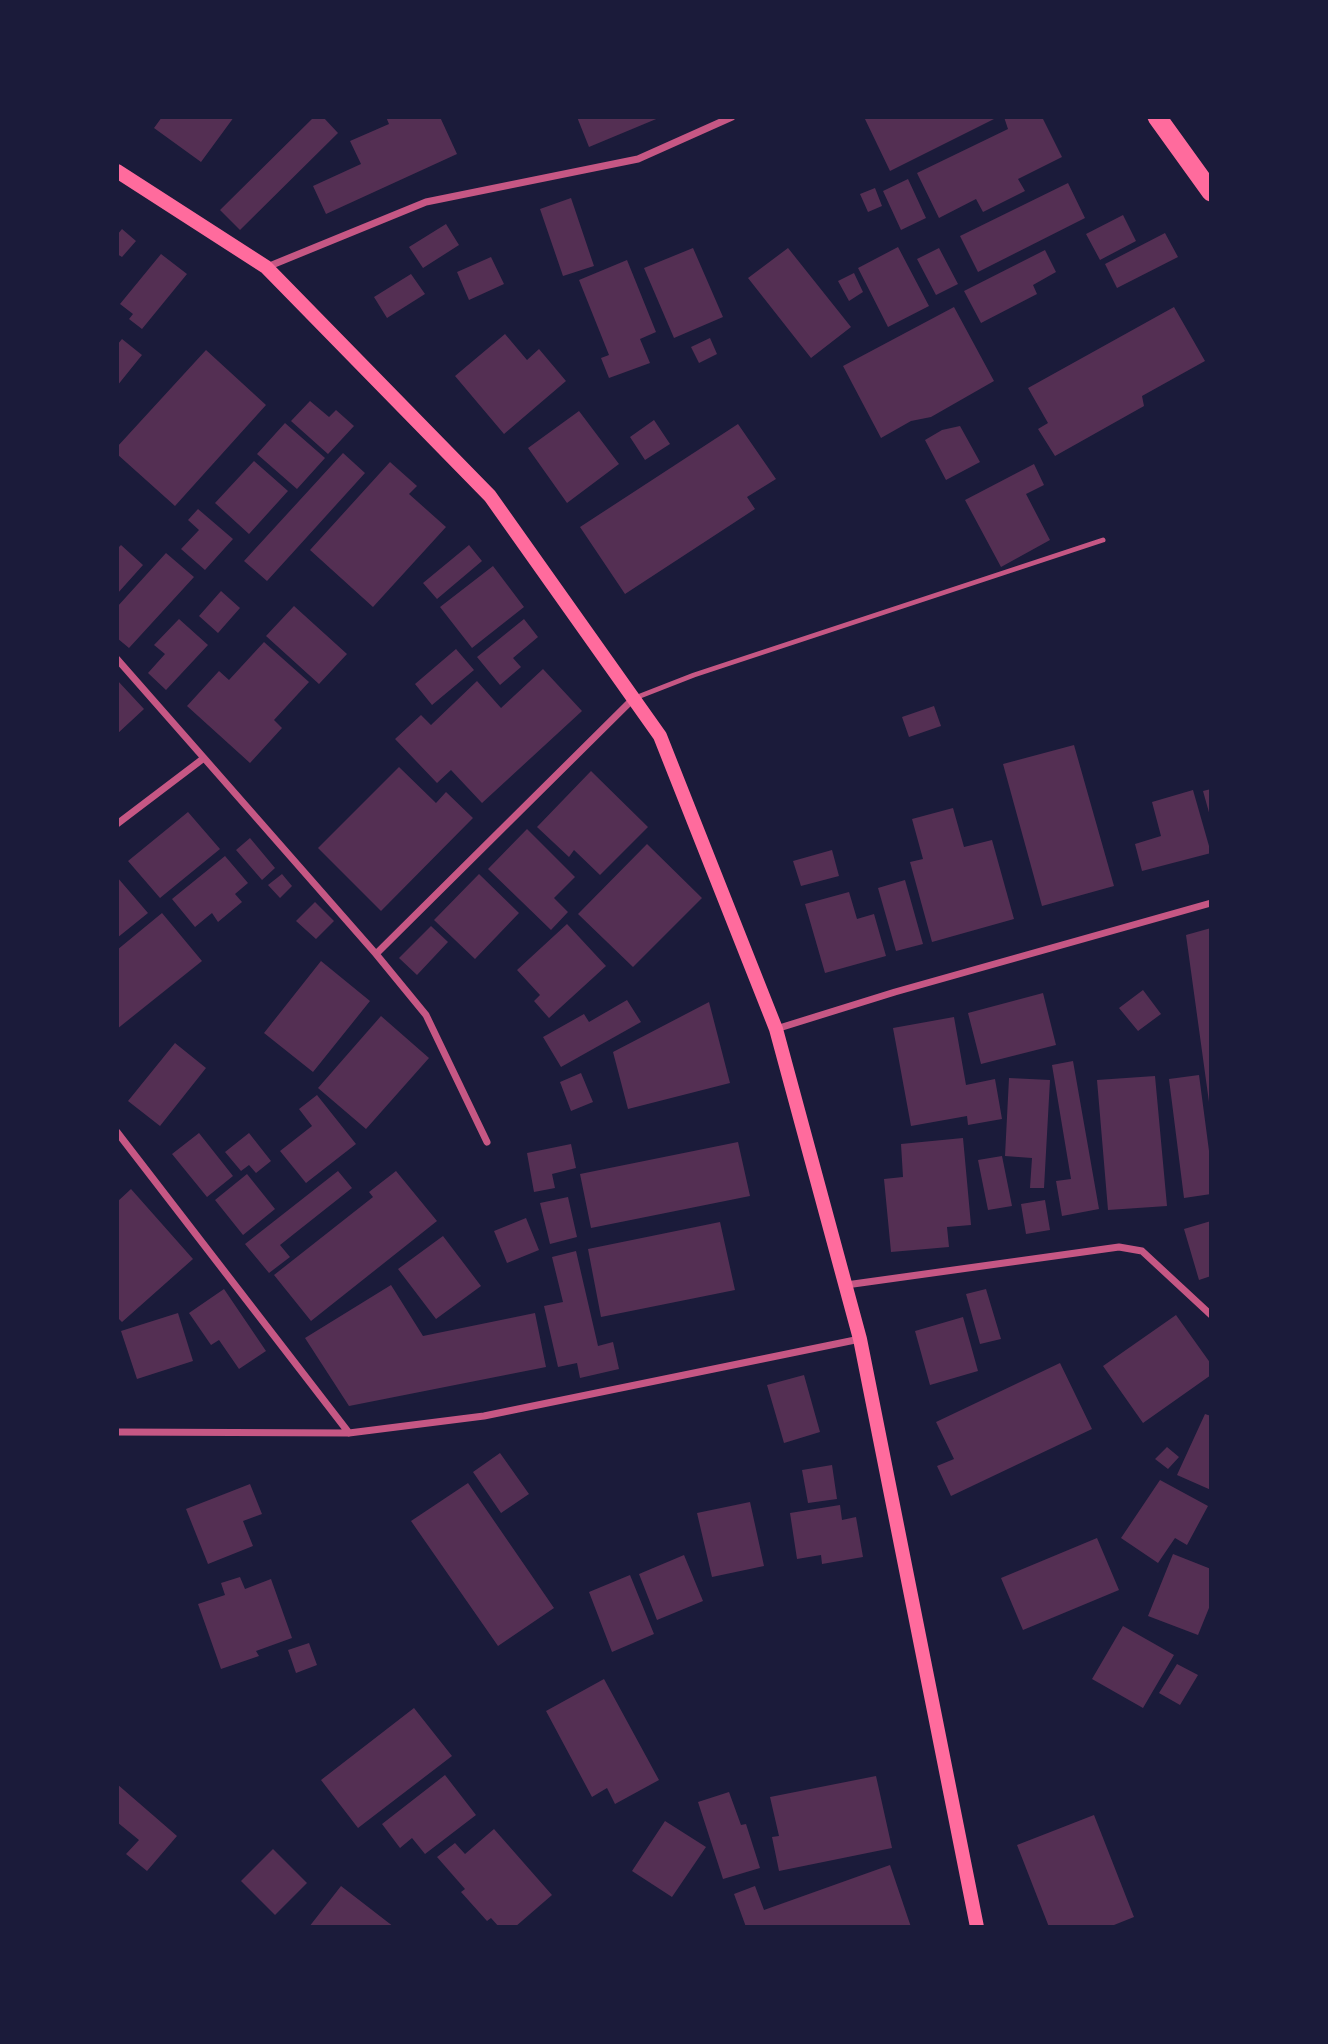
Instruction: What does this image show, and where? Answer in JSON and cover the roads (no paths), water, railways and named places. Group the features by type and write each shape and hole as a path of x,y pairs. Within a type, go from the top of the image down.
{"highway":[{"path":"1157,117 1211,192"}],"main road":[{"path":"117,171 266,267 490,496 660,736 776,1029 846,1285 860,1339 977,1927"}],"street":[{"path":"266,267 426,202 638,159 732,117"},
{"path":"117,659 376,954 426,1015 487,1142"},
{"path":"376,954 633,699"},
{"path":"117,824 204,758"},
{"path":"776,1029 909,988 1211,903"},
{"path":"117,1132 349,1433"},
{"path":"846,1285 1119,1247 1142,1251 1211,1315"},
{"path":"117,1432 349,1433 484,1416 860,1339"}],"lane":[{"path":"633,699 694,675 1103,540"}]}
